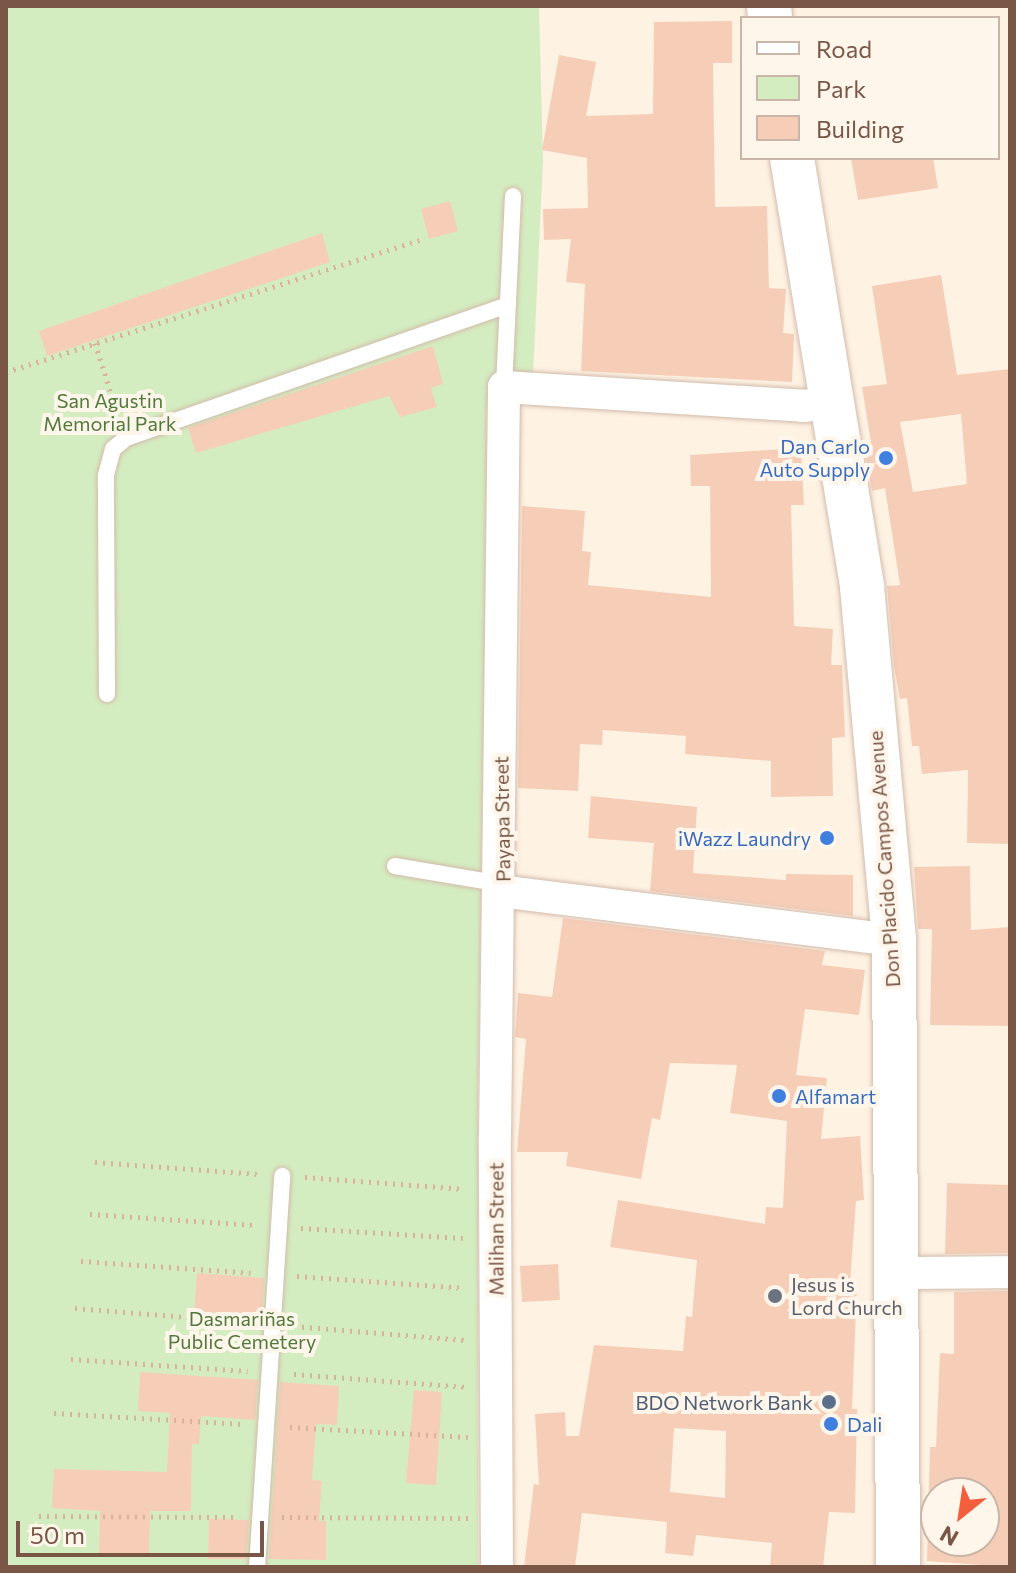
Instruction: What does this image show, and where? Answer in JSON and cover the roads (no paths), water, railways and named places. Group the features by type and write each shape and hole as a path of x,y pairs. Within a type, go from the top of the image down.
{"main road":[{"name":"Don Placido Campos Avenue","path":"792,160 862,587 894,940 898,1567"}],"street":[{"path":"504,394 803,406 831,403"},
{"name":"Payapa Street","path":"504,394 500,891 894,940"},
{"name":"Malihan Street","path":"497,1567 500,891"},
{"path":"898,1273 1010,1272"}],"lane":[{"path":"504,394 513,196"},
{"path":"107,694 106,475 113,449 126,438 508,305"},
{"path":"395,866 485,881 500,891"},
{"path":"257,1567 282,1176"}],"place":[{"name":"Dan Carlo Auto Supply","path":"886,458"},
{"name":"iWazz Laundry","path":"827,838"},
{"name":"Alfamart","path":"779,1096"},
{"name":"Jesus is Lord Church","path":"775,1296"},
{"name":"BDO Network Bank","path":"829,1402"},
{"name":"Dali","path":"831,1424"}],"park label":[{"name":"San Agustin Memorial Park","path":"110,412"},
{"name":"Dasmariñas Public Cemetery","path":"242,1330"}]}
